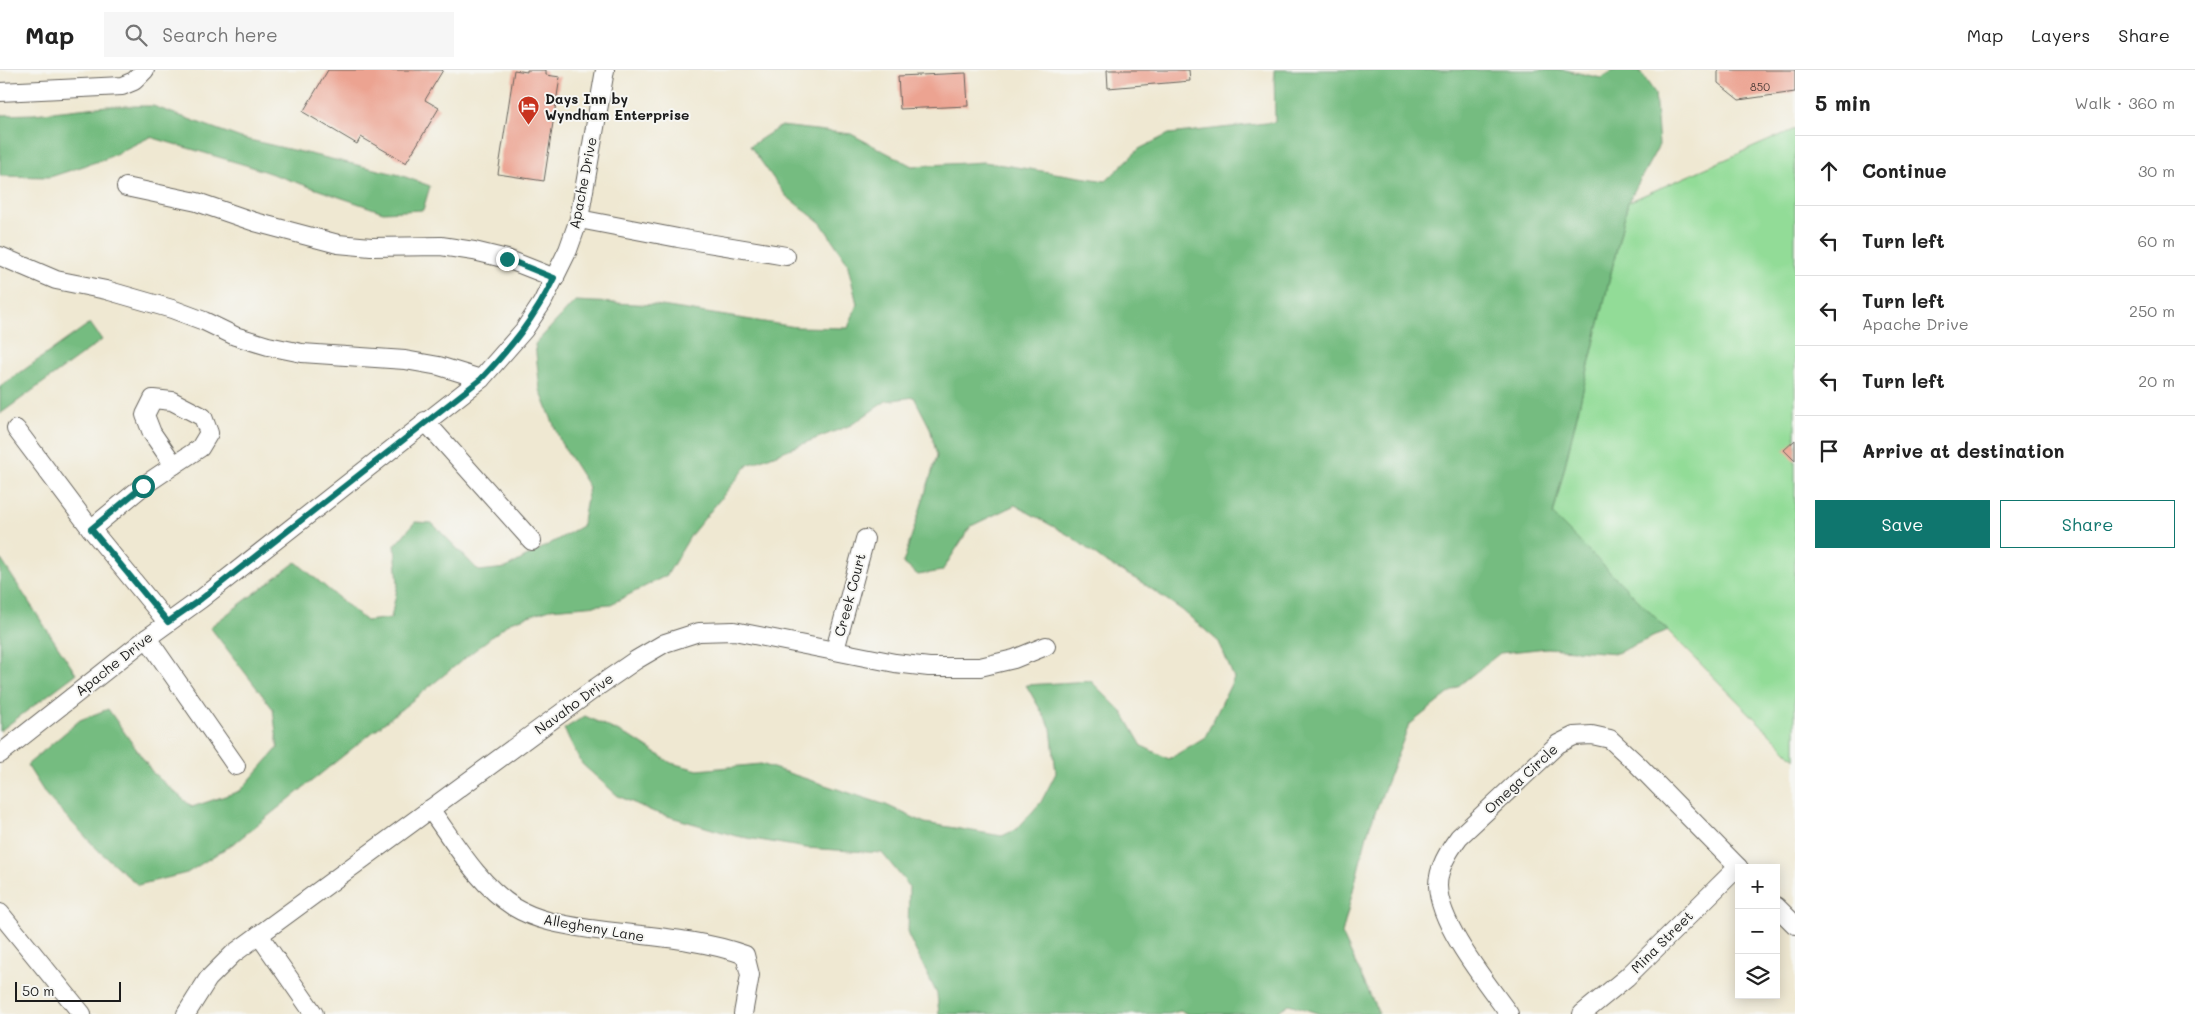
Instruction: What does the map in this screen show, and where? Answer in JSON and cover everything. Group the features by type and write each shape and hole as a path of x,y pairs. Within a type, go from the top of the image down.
{"street":[{"path":"0,92 122,86 134,81 145,70"},
{"name":"Apache Drive","path":"0,754 481,379 524,330 542,303 568,250 579,218 604,70"},
{"path":"126,187 197,202 255,222 338,244 371,247 441,246 474,251 507,259 554,278"},
{"path":"579,218 678,238 786,256"},
{"path":"0,256 56,280 106,290 172,309 204,321 235,336 268,346 302,353 405,360 439,366 481,379"},
{"path":"425,421 532,541"},
{"path":"16,429 91,529 168,622"},
{"path":"91,529 143,486 174,465"},
{"name":"Creek Court","path":"835,650 865,539"},
{"name":"Navaho Drive","path":"186,1014 208,979 232,954 430,808 636,660 666,643 699,632 734,631 912,665 980,667 1014,658 1046,646"},
{"path":"147,638 236,766"},
{"name":"Omega Circle","path":"1508,1014 1446,920 1440,903 1438,885 1441,868 1448,851 1459,837 1558,744 1574,736 1592,735 1610,739 1636,762 1735,865"},
{"name":"Allegheny Lane","path":"430,808 486,884 512,906 528,914 544,920 577,927 712,945 745,955 750,975 743,1014"},
{"name":"Mina Street","path":"1582,1014 1627,977 1735,871"},
{"path":"1779,909 1795,924"},
{"path":"0,913 82,1014"},
{"path":"259,935 314,1014"}],"green space":[{"path":"1274,70 1565,70 1601,78 1614,70 1639,70 1655,93 1659,145 1628,202 1553,515 1668,630 1617,653 1547,648 1500,653 1409,725 1368,831 1342,934 1379,1014 1320,1014 1289,1004 1274,1014 1189,1014 1180,1011 1169,1014 939,1014 937,994 908,935 909,886 882,853 806,848 736,836 654,812 618,796 582,764 564,729 585,716 634,739 671,763 698,770 761,764 886,805 925,823 1002,836 1017,829 1041,802 1056,773 1051,728 1026,685 1091,681 1123,713 1142,746 1169,759 1205,737 1234,678 1219,642 1182,610 1141,582 1105,562 1072,537 1015,505 971,526 942,571 918,575 903,563 937,456 930,428 914,397 886,401 851,425 748,465 691,535 667,575 611,604 550,609 510,622 237,841 187,873 138,885 98,850 46,795 27,765 80,720 108,709 153,773 192,807 240,791 278,748 273,709 210,627 296,562 366,621 391,618 398,584 395,545 415,522 432,523 479,571 506,568 582,526 589,487 561,443 540,390 535,344 575,301 655,305 796,327 848,328 857,304 847,262 821,223 786,196 750,146 781,126 851,134 912,166 984,162 1106,181 1139,149 1169,134 1275,122"},
{"path":"107,106 153,106 241,138 400,175 430,186 423,210 383,212 249,166 150,137 105,159 50,177 0,176 0,115 34,114"},
{"path":"1795,129 1795,759 1553,515 1628,202"},
{"path":"90,323 102,340 0,414 0,387"},
{"path":"0,558 76,674 0,731"}],"building":[{"path":"328,70 443,70 425,100 439,108 406,163 361,137 357,144 303,112"},
{"name":"Days Inn by Wyndham Enterprise","path":"514,70 527,72 527,70 546,70 546,75 560,77 544,181 498,174"},
{"path":"1107,70 1189,70 1190,81 1108,88"},
{"path":"1718,70 1795,70 1795,92 1739,100 1718,83"},
{"path":"966,73 968,106 900,109 898,76"},
{"path":"1795,440 1795,461 1784,450"}],"place":[{"name":"Days Inn by Wyndham Enterprise","path":"529,126"}],"route":[{"path":"143,486 91,529 168,622 201,599 441,408 481,379 524,330 542,303 554,278 507,259"}]}
